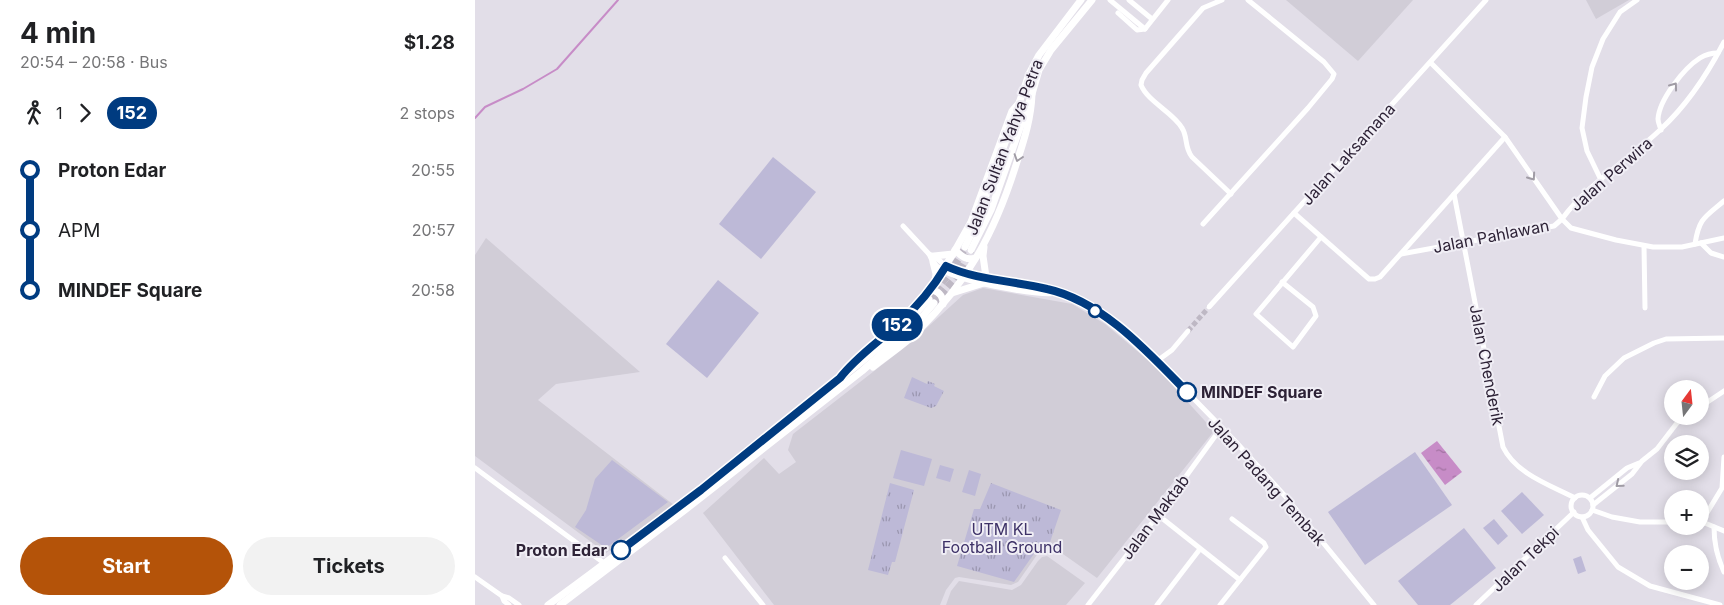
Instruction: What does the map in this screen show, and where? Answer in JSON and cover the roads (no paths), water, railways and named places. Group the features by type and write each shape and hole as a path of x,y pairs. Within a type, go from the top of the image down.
{"main road":[{"name":"Jalan Sultan Yahya Petra","path":"1081,0 1039,55 1029,74 968,249 991,210 1039,70 1047,56 1092,0"},
{"path":"842,387 856,380 917,332 943,304 965,276 985,244 1003,205 1028,129 1032,113 1032,94"},
{"path":"840,378 849,366 901,321 929,290 945,268 971,222 1009,119 1019,103"},
{"path":"952,293 985,280 983,256 985,244"},
{"path":"935,281 936,274 932,258 954,252 966,259 975,258"},
{"path":"929,290 940,293 943,304"},
{"path":"548,605 683,508 877,349 932,301 918,322 842,387 683,508 560,605"}],"street":[{"path":"1110,0 1145,29"},
{"path":"1129,0 1152,19"},
{"path":"1117,13 1137,30 1145,29 1168,0"},
{"path":"1222,0 1203,8 1146,73 1141,85 1147,94 1183,128 1187,151 1231,194"},
{"path":"1203,224 1308,108 1334,74 1324,62 1248,0"},
{"name":"Jalan Laksamana","path":"1209,307 1486,0"},
{"path":"1601,180 1587,151 1581,128 1586,97 1592,67 1603,39 1619,12 1637,0"},
{"name":"Jalan Perwira","path":"1562,219 1577,200 1661,130 1688,98 1724,42"},
{"name":"Jalan Perwira","path":"1661,130 1658,121 1663,101 1681,77 1700,58 1718,53"},
{"path":"1431,62 1505,137 1562,219"},
{"path":"1294,213 1369,279 1375,279 1381,276 1505,137"},
{"name":"Jalan Chenderik","path":"1454,194 1503,448 1519,468 1575,498"},
{"path":"1724,201 1700,221 1697,229 1698,244 1711,253 1724,257"},
{"name":"Jalan Pahlawan","path":"1401,254 1554,226 1562,219 1571,228 1644,246 1682,247 1724,238"},
{"path":"903,226 932,258 945,268"},
{"path":"1417,236 1417,245 1425,249"},
{"path":"1283,282 1313,307 1316,316 1293,346 1256,314 1283,282 1321,237"},
{"path":"1644,246 1645,308"},
{"name":"Jalan Padang Tembak","path":"945,268 965,276 1049,295 1059,293 1073,297 1128,334 1157,361 1285,496 1374,605"},
{"path":"1157,361 1172,350 1188,331"},
{"path":"1594,397 1605,376 1624,358 1654,343 1666,339 1724,338"},
{"path":"1709,401 1724,391"},
{"path":"1590,498 1627,468 1642,461 1657,449 1675,425"},
{"name":"Jalan Maktab","path":"1088,605 1158,515 1221,428"},
{"path":"1709,508 1722,488 1724,457"},
{"path":"1582,517 1588,515 1593,508 1632,474 1642,461"},
{"path":"475,468 604,563"},
{"path":"1590,498 1581,495 1575,498 1571,506 1574,512 1582,517 1588,530 1618,567 1650,586 1720,605"},
{"path":"1590,498 1593,508 1613,517 1640,522 1664,522"},
{"name":"Jalan Tekpi","path":"1476,605 1574,512"},
{"path":"1158,515 1240,580"},
{"path":"1220,605 1266,546 1232,518"},
{"path":"1709,525 1724,531"},
{"path":"1714,527 1717,556 1724,572"},
{"path":"1157,605 1199,549"},
{"path":"725,558 763,605"},
{"path":"475,577 502,596 509,598 519,605"},
{"path":"502,596 509,605"}],"water":[{"path":"1437,441 1462,472 1445,485 1421,453"}],"waterway":[{"path":"475,118 485,107 523,89 557,69 618,0"}],"tunnel":[{"path":"929,299 949,274 964,250"},
{"path":"934,303 956,277 971,250"},
{"path":"1188,331 1209,307"}],"place":[{"name":"MINDEF Square","path":"1187,392"},
{"name":"Proton Edar","path":"621,550"}],"park label":[{"name":"UTM KL Football Ground","path":"1002,538"}]}
